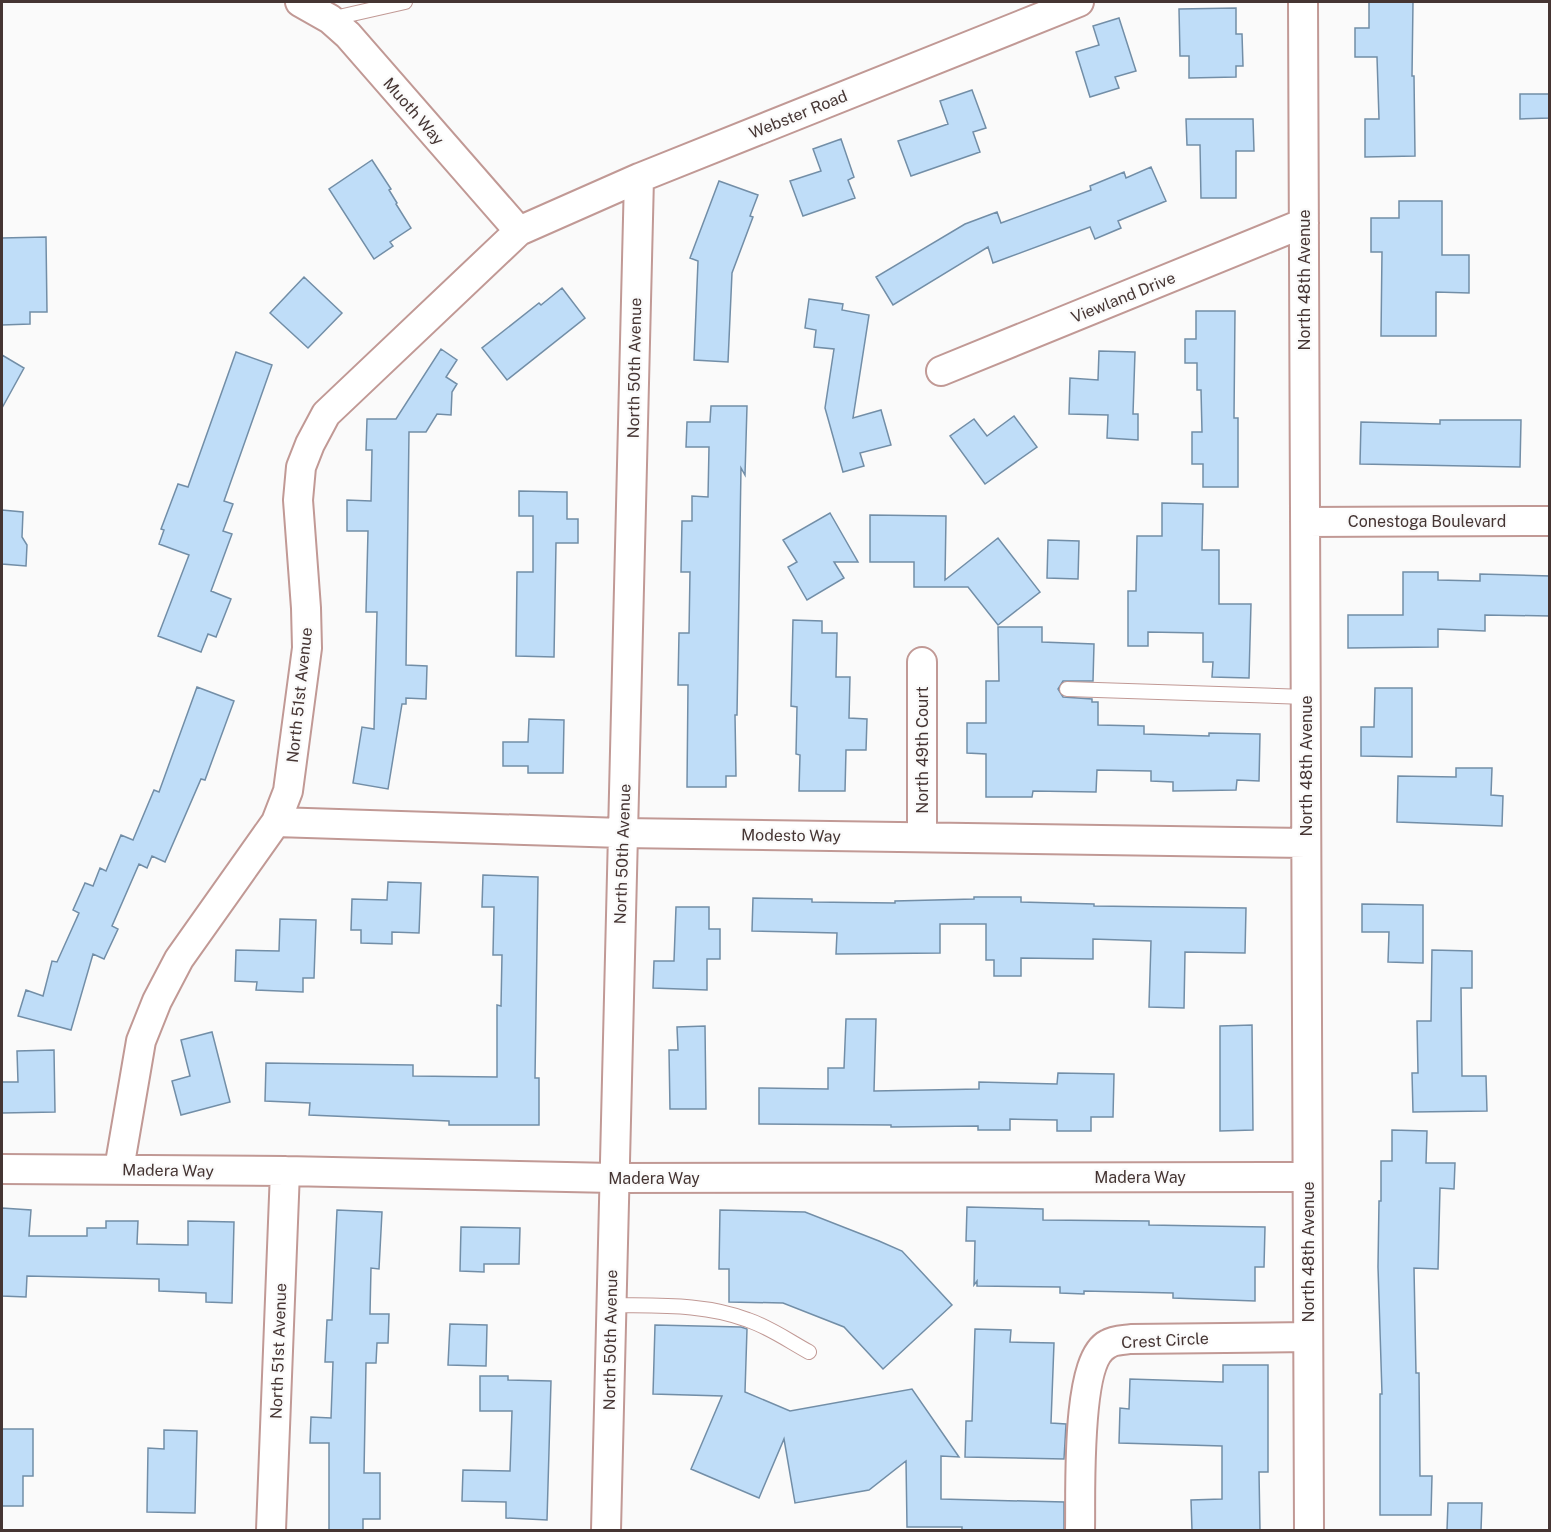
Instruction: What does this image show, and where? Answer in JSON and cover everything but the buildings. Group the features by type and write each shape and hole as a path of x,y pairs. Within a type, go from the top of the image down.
{"street":[{"name":"Muoth Way","path":"300,2 330,19 348,35 519,231"},
{"name":"Webster Road","path":"519,231 639,178 1079,2"},
{"name":"North 48th Avenue","path":"1303,2 1309,1530"},
{"name":"North 50th Avenue","path":"606,1530 639,178"},
{"name":"Viewland Drive","path":"941,371 1304,223"},
{"name":"North 51st Avenue","path":"120,1169 141,1041 157,1001 179,959 276,822 288,791 307,648 298,500 301,467 310,444 326,414 519,231"},
{"name":"Conestoga Boulevard","path":"1305,522 1550,521"},
{"name":"North 49th Court","path":"922,662 922,837"},
{"name":"Modesto Way","path":"276,822 622,833 1306,843"},
{"name":"Madera Way","path":"2,1169 613,1178 1307,1177"},
{"name":"North 51st Avenue","path":"271,1530 285,1172"},
{"name":"Crest Circle","path":"1080,1530 1083,1408 1087,1381 1096,1356 1107,1344 1131,1339 1308,1337"}],"lane":[{"path":"330,19 405,2"},
{"path":"1066,689 1306,697"},
{"path":"610,1305 689,1307 717,1311 748,1320 809,1352"}]}
